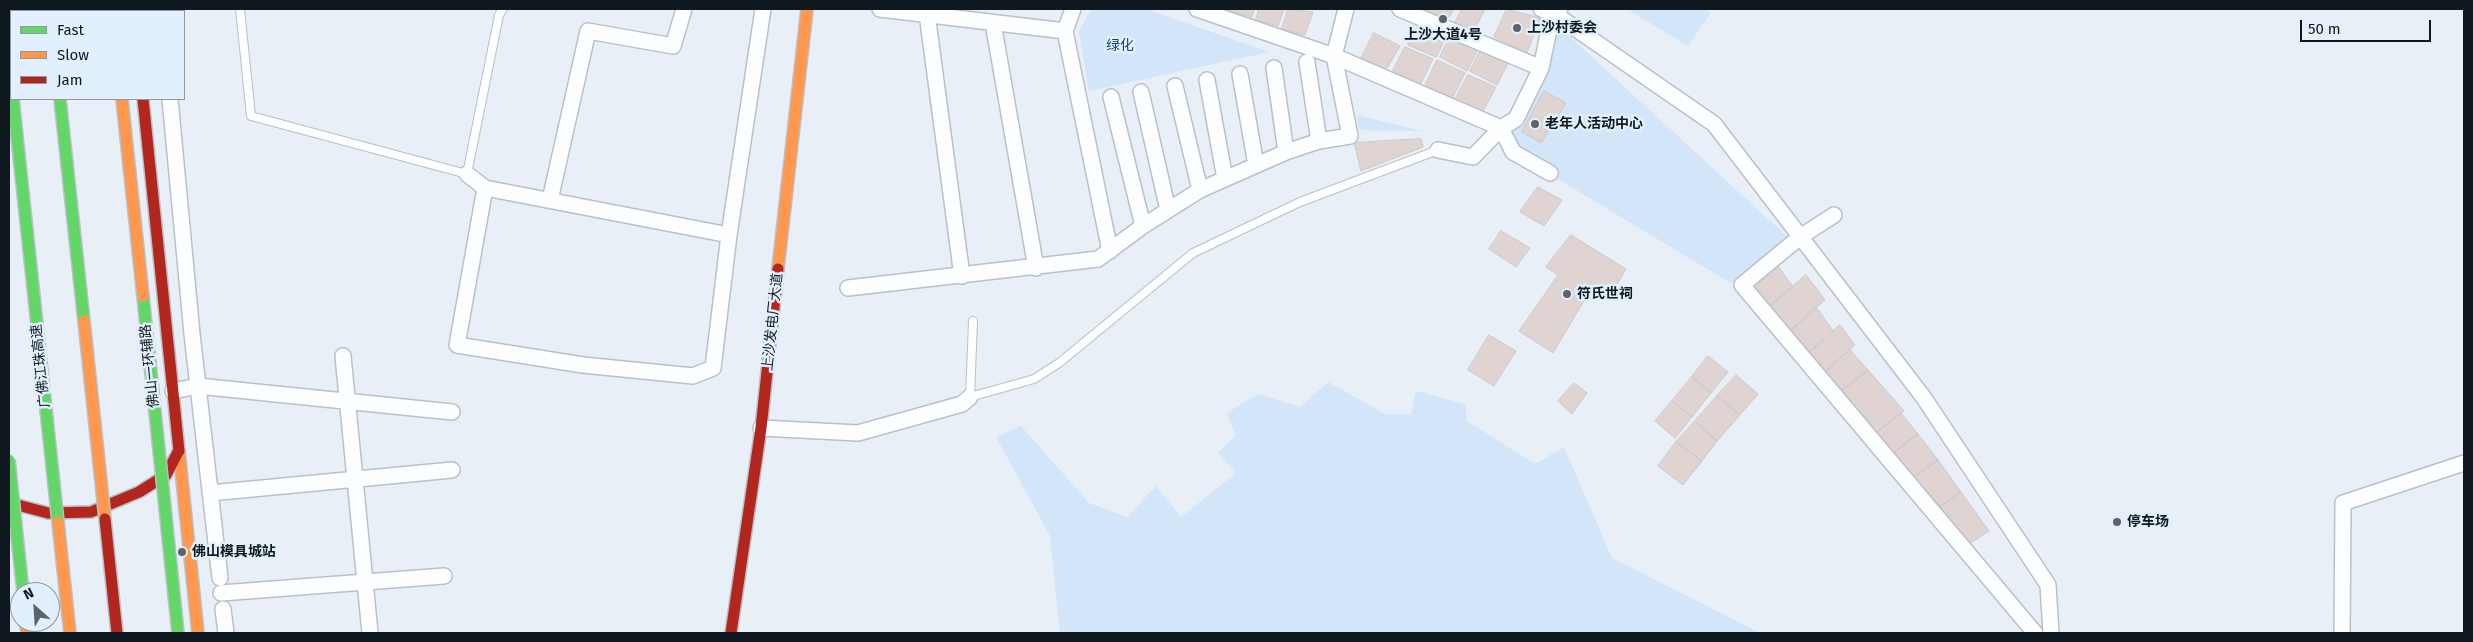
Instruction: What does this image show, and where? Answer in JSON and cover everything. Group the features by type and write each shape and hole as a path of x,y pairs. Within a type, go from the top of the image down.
{"main road":[{"name":"上沙发电厂大道","path":"731,633 761,428 807,9"},
{"name":"广佛江珠高速","path":"13,100 70,633"},
{"path":"60,100 117,633"},
{"name":"佛山一环辅路","path":"122,100 178,633"},
{"name":"佛山一环辅路","path":"143,100 198,633"},
{"path":"9,500 10,503 48,513 91,512 139,492 166,475 179,450"},
{"path":"9,460 22,582"}],"street":[{"path":"550,200 588,30 673,46 684,9"},
{"path":"485,188 457,345 584,365 693,376 713,368 729,235 763,9"},
{"path":"880,9 1065,31"},
{"path":"1073,9 1065,31 1110,251"},
{"path":"1197,9 1334,56 1501,128 1513,152 1550,173"},
{"path":"848,288 1036,268 1098,259 1143,226 1200,190 1286,152 1319,141 1350,136 1334,56 1346,9"},
{"path":"1400,9 1540,68"},
{"path":"1542,9 1558,12 1714,124 1924,398 2048,585 2050,633"},
{"path":"1438,150 1473,157 1501,128 1516,120 1540,68 1551,20 1558,12"},
{"path":"928,14 962,276"},
{"path":"994,23 1036,268"},
{"path":"1308,62 1319,141"},
{"path":"1274,68 1286,152"},
{"path":"1240,74 1256,165"},
{"path":"1207,80 1225,179"},
{"path":"1175,86 1200,190"},
{"path":"1141,92 1168,210"},
{"path":"1111,97 1143,226"},
{"path":"170,100 198,386 220,578"},
{"path":"467,174 485,188 729,235"},
{"path":"1834,215 1800,237 1742,285 2034,633"},
{"path":"343,356 353,479 370,633"},
{"path":"173,391 198,386 452,412"},
{"path":"761,428 858,433 962,404 970,396"},
{"path":"2342,633 2343,503 2464,463"},
{"path":"210,493 452,470"},
{"path":"221,593 444,576"},
{"path":"223,609 226,633"}],"lane":[{"path":"240,9 251,116 467,174 499,14 503,9"},
{"path":"972,321 970,396 1034,379 1059,363 1193,253 1300,202 1438,150"}],"green space":[{"name":"绿化","path":"1091,9 1146,9 1269,52 1089,91 1079,32"},
{"path":"1627,9 1705,9 1711,13 1688,46"},
{"path":"1555,23 1793,242 1742,285 1729,282 1513,152 1501,128 1516,119"},
{"path":"1357,115 1422,131 1359,130"},
{"path":"1328,382 1385,414 1411,414 1416,391 1465,404 1467,421 1535,464 1564,447 1612,558 1760,633 1060,633 1050,536 996,437 1021,426 1089,503 1127,517 1156,486 1181,517 1236,473 1218,453 1236,435 1227,413 1258,394 1300,407"}],"building":[{"path":"1230,9 1254,9 1252,17 1229,11"},
{"path":"1259,9 1284,9 1278,26 1256,20"},
{"path":"1288,9 1313,12 1305,35 1282,29"},
{"name":"上沙大道4号","path":"1430,9 1454,9 1446,23 1427,14"},
{"path":"1462,9 1485,9 1473,33 1454,25"},
{"name":"上沙村委会","path":"1507,9 1540,18 1527,53 1494,37"},
{"path":"1421,20 1449,32 1436,57 1408,45"},
{"path":"1374,33 1400,46 1386,70 1361,59"},
{"path":"1452,33 1480,45 1467,71 1440,57"},
{"path":"1405,47 1433,59 1420,85 1393,71"},
{"path":"1482,47 1510,59 1497,85 1470,71"},
{"path":"1437,60 1465,73 1452,99 1425,86"},
{"path":"1468,75 1496,87 1482,113 1455,100"},
{"name":"老年人活动中心","path":"1544,91 1566,103 1541,143 1522,132"},
{"path":"1421,139 1423,147 1361,171 1354,143"},
{"path":"1538,187 1562,200 1544,226 1520,212"},
{"path":"1501,231 1530,248 1516,267 1489,249"},
{"name":"符氏世祠","path":"1571,235 1626,269 1608,301 1592,287 1553,353 1519,331 1558,275 1546,267"},
{"path":"1773,259 1793,287 1764,311 1742,285"},
{"path":"1806,275 1825,300 1785,336 1764,311"},
{"path":"1816,307 1834,332 1803,358 1785,336"},
{"path":"1840,325 1855,345 1819,377 1803,358"},
{"path":"1489,335 1516,351 1494,386 1468,370"},
{"path":"1850,350 1868,370 1835,396 1819,377"},
{"path":"1708,356 1728,372 1711,393 1692,377"},
{"path":"1868,370 1904,411 1870,438 1835,396"},
{"path":"1736,375 1758,394 1740,415 1717,396"},
{"path":"1692,377 1711,393 1692,417 1672,401"},
{"path":"1574,383 1587,393 1572,414 1558,401"},
{"path":"1717,396 1740,415 1717,441 1695,421"},
{"path":"1672,401 1692,417 1675,438 1655,421"},
{"path":"1901,413 1918,434 1887,458 1870,438"},
{"path":"1695,421 1717,441 1702,461 1676,442"},
{"path":"1918,434 1938,460 1908,482 1887,458"},
{"path":"1676,442 1702,461 1683,485 1658,466"},
{"path":"1938,460 1961,492 1933,512 1908,482"},
{"path":"1961,492 1989,531 1963,548 1933,512"}],"traffic: slow":[{"path":"778,269 807,9"},
{"path":"122,100 143,296"},
{"path":"84,321 105,519"},
{"path":"179,451 198,633"},
{"path":"58,522 70,633"}],"traffic: jam":[{"path":"9,66 10,76"},
{"path":"143,100 179,451"},
{"path":"731,633 761,428 778,269"},
{"path":"9,500 10,503 48,513 91,512 139,492 166,475 179,450"},
{"path":"105,519 117,633"}],"traffic: fast":[{"path":"13,100 58,522"},
{"path":"60,100 84,321"},
{"path":"143,296 178,633"},
{"path":"9,460 22,582"}],"place":[{"name":"上沙大道4号","path":"1443,19"},
{"name":"上沙村委会","path":"1517,28"},
{"name":"老年人活动中心","path":"1535,124"},
{"name":"符氏世祠","path":"1567,294"},
{"name":"停车场","path":"2117,522"},
{"name":"佛山模具城站","path":"182,552"}]}
